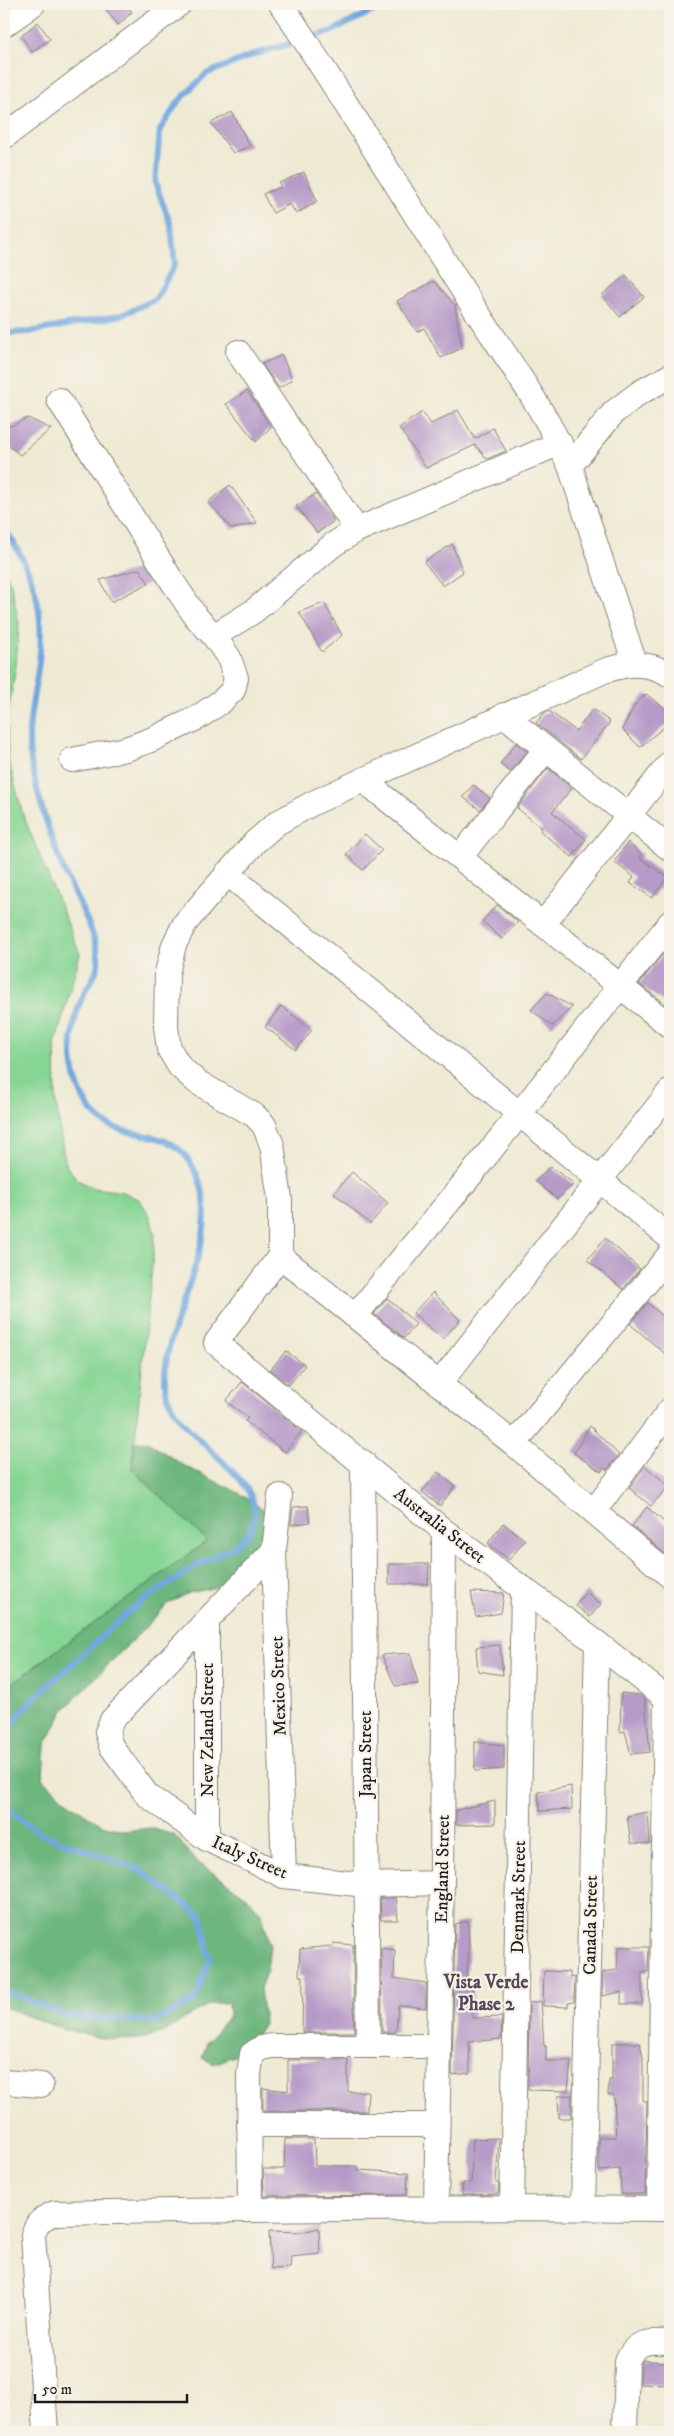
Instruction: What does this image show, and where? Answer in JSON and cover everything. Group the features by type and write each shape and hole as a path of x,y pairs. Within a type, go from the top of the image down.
{"street":[{"path":"4,25 33,4"},
{"path":"4,137 179,4"},
{"path":"282,4 560,443 570,466 636,664"},
{"path":"238,352 357,530"},
{"path":"570,466 614,412 639,393 670,376"},
{"path":"59,400 174,584 196,617 214,636 229,658 236,678 233,690 222,701 197,718 153,739 126,749 72,760"},
{"path":"214,636 254,611 334,544 357,530 560,443"},
{"path":"669,1572 514,1444 280,1256 278,1180 272,1145 264,1125 254,1115 197,1082 180,1067 169,1049 166,1028 167,973 174,945 184,923 227,872 255,842 277,823 312,803 604,671 636,664 651,666 670,675"},
{"path":"504,715 670,850"},
{"path":"460,857 546,750"},
{"path":"543,924 670,763"},
{"path":"363,780 670,1026"},
{"path":"227,872 670,1238"},
{"path":"355,1316 479,1165 518,1113 670,923"},
{"path":"439,1384 670,1090"},
{"path":"514,1444 670,1254"},
{"name":"Australia Street","path":"280,1256 216,1342 444,1530 597,1643 668,1699"},
{"path":"594,1511 670,1410"},
{"name":"Japan Street","path":"363,1462 368,2046"},
{"name":"Mexico Street","path":"280,1496 274,1550 284,1876"},
{"name":"England Street","path":"436,2207 442,1883 444,1530"},
{"path":"207,1622 274,1550"},
{"name":"Denmark Street","path":"512,2207 523,1588"},
{"name":"Italy Street","path":"207,1622 112,1720 107,1732 111,1746 148,1795 207,1839 284,1876 366,1885 442,1883"},
{"name":"New Zeland Street","path":"207,1622 207,1839"},
{"name":"Canada Street","path":"583,2208 597,1643"},
{"path":"46,2432 33,2235 37,2224 44,2217 55,2214 250,2208 512,2207 664,2209 668,1699"},
{"path":"250,2208 249,2063 252,2054 261,2048 290,2045 439,2046"},
{"path":"4,2082 41,2084"},
{"path":"249,2125 437,2125"},
{"path":"625,2432 627,2361 630,2351 644,2342 670,2342"}],"green space":[{"path":"4,567 11,584 19,624 16,666 7,719 8,759 23,815 80,954 55,1045 56,1101 63,1152 67,1167 79,1181 94,1188 123,1192 140,1200 150,1216 155,1236 132,1469 207,1541 4,1689"},
{"path":"146,1441 183,1465 239,1493 266,1511 269,1526 264,1549 235,1576 213,1588 189,1593 169,1603 64,1710 45,1745 43,1778 65,1800 102,1825 124,1831 150,1828 174,1835 199,1863 247,1897 262,1914 270,1945 267,1970 260,1988 264,2023 255,2038 236,2055 214,2064 202,2058 207,2043 229,2016 228,2003 219,2003 202,2008 163,2032 144,2038 124,2040 83,2034 4,2007 4,1685 8,1686 207,1541 132,1469 134,1442"}],"building":[{"path":"102,4 125,4 132,12 118,25"},
{"path":"38,22 50,39 32,52 21,36"},
{"path":"232,112 250,146 233,153 211,123"},
{"path":"304,172 317,201 296,214 290,204 273,213 263,194 281,187 279,183"},
{"path":"626,275 644,297 620,317 602,295"},
{"path":"434,281 455,305 462,348 441,358 424,328 417,332 397,301"},
{"path":"282,355 292,380 279,388 262,364"},
{"path":"247,391 271,427 256,442 226,404"},
{"path":"458,410 475,439 493,428 506,451 487,459 475,445 426,468 399,428 422,412 431,424"},
{"path":"28,418 51,429 20,455 4,442 4,429"},
{"path":"230,485 257,523 232,529 208,502"},
{"path":"316,494 334,521 317,533 296,506"},
{"path":"452,544 463,572 443,586 424,562"},
{"path":"139,569 149,583 111,602 100,580"},
{"path":"324,603 342,635 322,652 299,612"},
{"path":"646,694 670,712 670,722 640,747 622,729 635,705"},
{"path":"593,709 610,722 581,759 536,723 543,714 549,711 576,731"},
{"path":"516,743 527,751 510,772 500,764"},
{"path":"548,768 572,788 552,812 586,839 572,857 540,831 542,828 517,808"},
{"path":"473,785 490,798 480,810 463,797"},
{"path":"365,834 382,850 363,870 346,854"},
{"path":"628,842 642,855 640,858 667,877 652,898 630,883 634,877 614,862"},
{"path":"497,905 518,922 502,939 482,921"},
{"path":"670,945 670,1007 639,984"},
{"path":"547,993 572,1007 552,1026 531,1010"},
{"path":"281,1006 312,1030 296,1050 265,1027"},
{"path":"551,1167 574,1184 557,1199 535,1181"},
{"path":"352,1172 388,1203 370,1224 334,1193"},
{"path":"605,1238 640,1269 623,1289 587,1260"},
{"path":"433,1292 460,1320 443,1339 413,1313"},
{"path":"387,1298 416,1324 404,1338 374,1314"},
{"path":"648,1303 670,1322 670,1358 630,1324"},
{"path":"286,1351 305,1365 289,1385 270,1370"},
{"path":"242,1382 302,1431 285,1452 245,1421 248,1418 226,1401"},
{"path":"590,1426 619,1455 607,1470 604,1468 601,1472 574,1453"},
{"path":"645,1466 669,1486 651,1506 629,1488"},
{"path":"438,1472 455,1486 440,1506 422,1492"},
{"path":"308,1506 310,1522 291,1525 293,1507"},
{"path":"647,1507 670,1527 670,1558 632,1526"},
{"path":"503,1523 525,1540 509,1560 488,1543"},
{"path":"389,1564 429,1564 428,1584 389,1584"},
{"path":"471,1592 504,1593 501,1613 476,1617"},
{"path":"586,1592 601,1604 590,1617 575,1605"},
{"path":"500,1645 503,1675 478,1671 476,1647"},
{"path":"410,1653 418,1684 395,1686 382,1655"},
{"path":"621,1693 640,1695 645,1699 650,1752 631,1754 625,1731 620,1732"},
{"path":"475,1742 504,1745 504,1769 475,1771"},
{"path":"571,1786 572,1809 540,1811 538,1792"},
{"path":"495,1801 495,1824 456,1825 456,1810"},
{"path":"648,1812 650,1844 631,1843 627,1816"},
{"path":"380,1898 396,1898 398,1920 381,1920"},
{"path":"468,1921 469,1948 466,1987 472,1987 473,2018 502,2017 501,2039 469,2042 470,2073 452,2075 455,1924"},
{"path":"333,1943 353,1945 354,2032 302,2032 303,1976 299,1976 300,1949 332,1946"},
{"path":"618,1947 649,1947 648,1972 642,1972 642,2004 621,2004 621,1992 602,1996 603,1972 617,1970"},
{"path":"381,1948 395,1950 394,1978 426,1983 426,2008 398,2005 396,2032 382,2032"},
{"path":"544,1971 570,1972 570,1978 575,1977 574,2002 568,2003 568,2007 543,2006"},
{"path":"541,2001 546,2061 571,2061 568,2091 528,2090 529,2003"},
{"path":"612,2043 640,2043 643,2058 643,2101 647,2101 645,2194 621,2194 620,2169 599,2171 599,2137 616,2137 614,2095 608,2095 609,2080 612,2080"},
{"path":"288,2060 348,2060 348,2092 368,2091 367,2111 263,2111 263,2088 288,2091"},
{"path":"572,2095 571,2118 559,2118 558,2096"},
{"path":"499,2138 496,2183 499,2183 498,2194 462,2195 463,2183 471,2183 473,2139"},
{"path":"285,2139 314,2139 315,2166 358,2166 358,2170 408,2173 407,2195 264,2196 263,2169 284,2169"},
{"path":"319,2228 320,2254 291,2257 290,2268 271,2269 269,2231 302,2232"},
{"path":"643,2360 670,2363 670,2385 640,2384"}],"waterway":[{"path":"308,38 330,32 387,4"},
{"path":"4,333 29,332 122,315 156,299 175,264 171,225 155,183 160,130 178,102 206,74 255,54 299,41"},
{"path":"4,528 22,557 34,587 40,618 40,652 29,734 31,762 53,842 67,878 93,934 98,956 96,972 85,991 73,1028 72,1061 74,1072 88,1106 101,1120 116,1128 163,1140 178,1148 190,1162 202,1188 205,1216 201,1243 194,1271 174,1328 167,1356 165,1383 170,1402 181,1420 245,1486 253,1503 254,1520 251,1530 238,1544 193,1568 147,1598 124,1616 39,1693 18,1717 4,1740"},
{"path":"4,1806 39,1833 140,1870 201,1916 210,1959 194,2001 156,2021 67,2016 4,1990"}],"district":[{"name":"Vista Verde Phase 2","path":"486,1992"}]}
